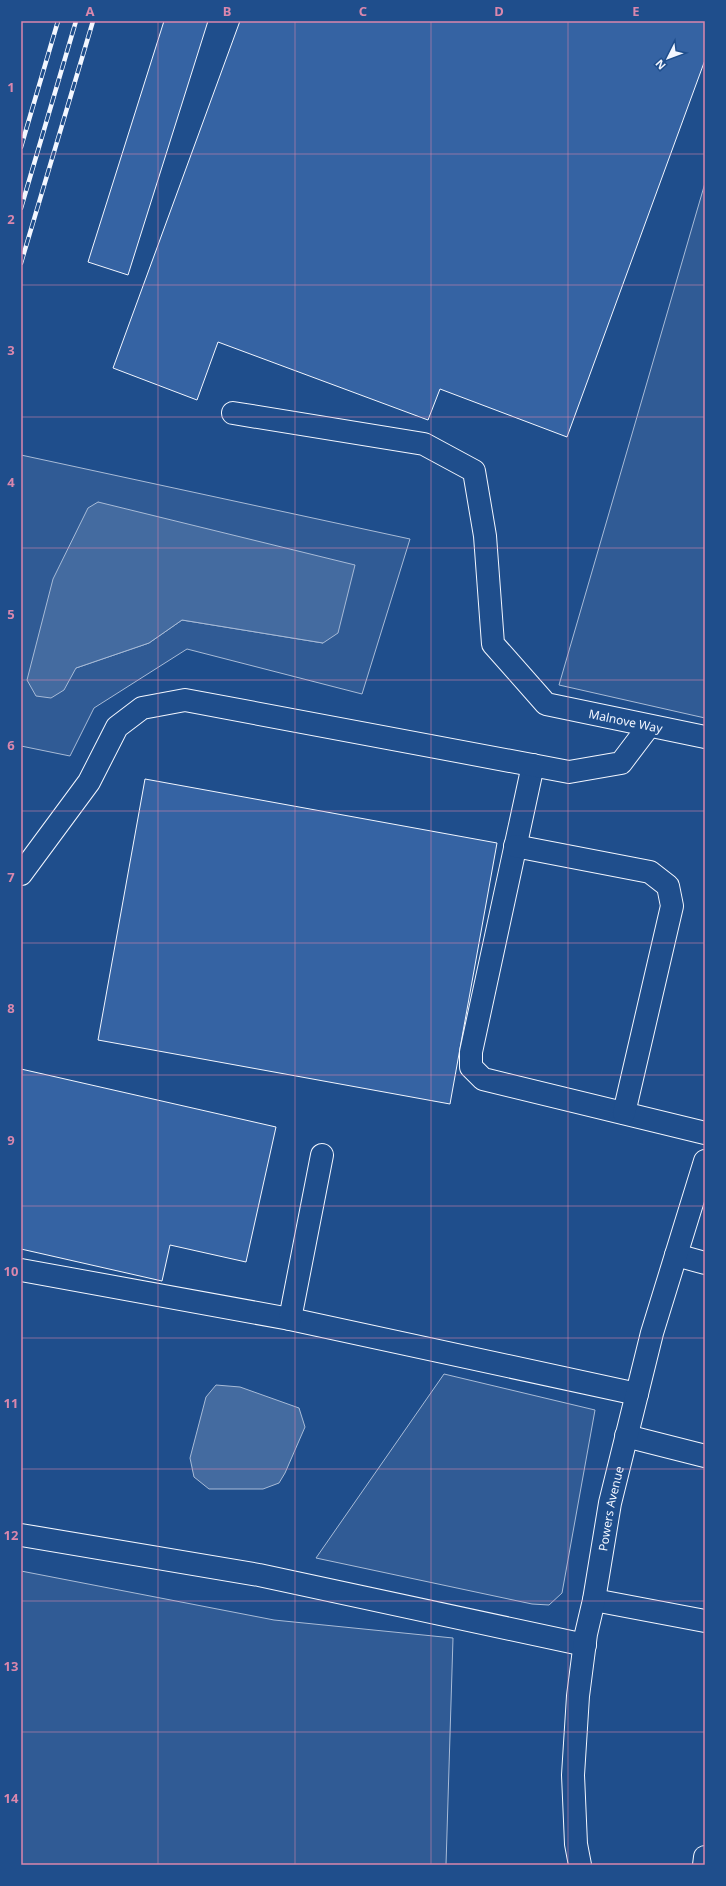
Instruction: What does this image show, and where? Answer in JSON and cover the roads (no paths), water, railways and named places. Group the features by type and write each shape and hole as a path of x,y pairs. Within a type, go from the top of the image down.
{"street":[{"name":"Malnove Way","path":"233,413 424,444 474,471 485,536 493,644 546,704 705,737"},
{"path":"21,874 89,782 116,727 142,708 185,700 569,772 621,763 649,726"},
{"path":"533,765 471,1052 471,1067 483,1079 705,1133"},
{"path":"515,846 650,872 668,886 672,906 624,1113"},
{"path":"290,1319 322,1155"},
{"name":"Powers Avenue","path":"580,1865 576,1844 573,1776 578,1696 585,1645 610,1503 652,1333 705,1161"},
{"path":"676,1255 705,1263"},
{"path":"21,1270 290,1319 637,1394"},
{"path":"626,1436 705,1456"},
{"path":"21,1535 259,1575 585,1645"},
{"path":"594,1600 705,1621"},
{"path":"704,1865 705,1857"}],"railway":[{"path":"21,147 58,21"},
{"path":"21,208 76,21"},
{"path":"21,263 93,21"}]}
